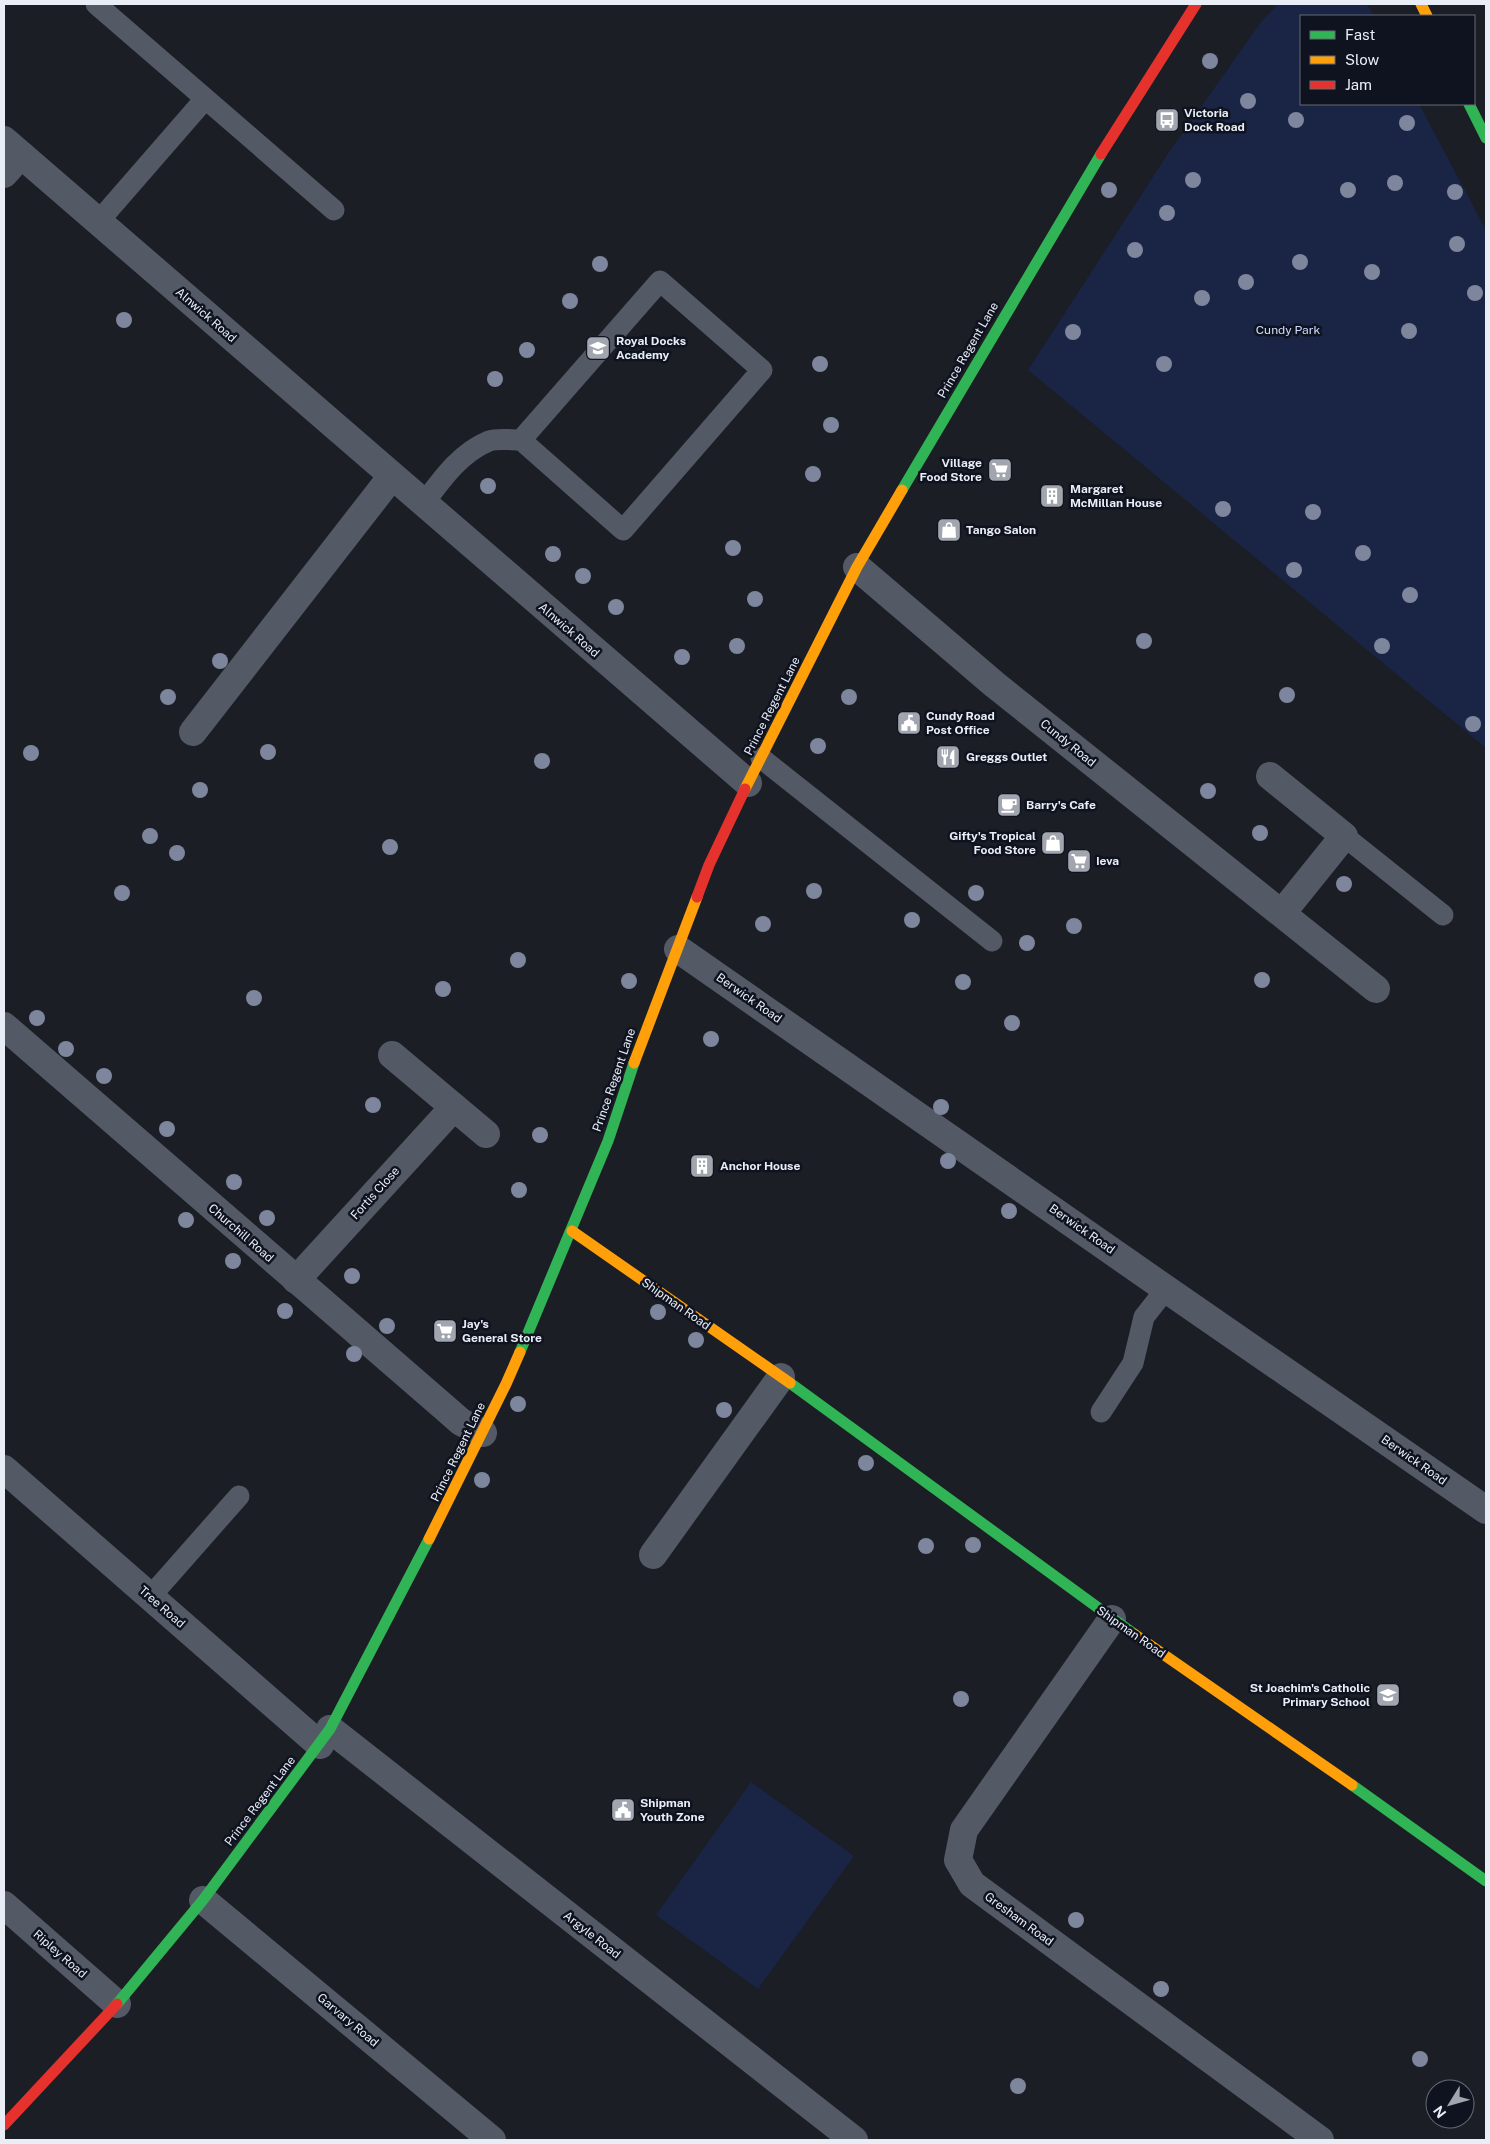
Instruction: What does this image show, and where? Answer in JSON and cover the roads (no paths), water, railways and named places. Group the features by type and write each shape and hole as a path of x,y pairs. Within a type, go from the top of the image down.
{"main road":[{"name":"Prince Regent Lane","path":"4,2125 117,2004 203,1900 325,1737 384,1628 483,1433 572,1231 608,1141 642,1040 709,865 748,783 857,567 1009,307 1102,153 1196,4"},
{"path":"1470,105 1484,131"},
{"name":"Shipman Road","path":"572,1231 781,1377 1112,1619 1348,1781 1486,1881"}],"street":[{"name":"Alnwick Road","path":"9,156 98,222 748,783"},
{"path":"192,732 392,476"},
{"name":"Cundy Road","path":"857,567 994,684 1376,989"},
{"path":"1270,776 1344,836 1282,913"},
{"name":"Berwick Road","path":"678,949 1486,1510"},
{"name":"Churchill Road","path":"4,1026 461,1422 483,1433"},
{"path":"392,1055 486,1134"},
{"name":"Fortis Close","path":"296,1280 454,1107"},
{"path":"653,1555 781,1377"},
{"name":"Tree Road","path":"4,1470 150,1597 325,1737"},
{"name":"Gresham Road","path":"1112,1619 964,1830 958,1860 972,1884 1320,2140"},
{"name":"Argyle Road","path":"325,1737 854,2140"},
{"name":"Garvary Road","path":"203,1900 492,2140"},
{"name":"Ripley Road","path":"4,1905 117,2004"}],"lane":[{"path":"96,4 334,210"},
{"path":"98,222 205,99"},
{"path":"424,503 446,474 461,459 490,440 521,440 623,530 762,370 660,281 521,440"},
{"path":"761,758 992,941"},
{"path":"1344,836 1443,915"},
{"path":"1101,1412 1133,1363 1144,1317 1166,1289"},
{"path":"150,1597 239,1496"}],"place":[{"name":"Victoria Dock Road","path":"1167,120"},
{"name":"Royal Docks Academy","path":"598,348"},
{"name":"Village Food Store","path":"1000,470"},
{"name":"Margaret McMillan House","path":"1052,496"},
{"name":"Tango Salon","path":"949,530"},
{"name":"Cundy Road Post Office","path":"909,723"},
{"name":"Greggs Outlet","path":"948,757"},
{"name":"Barry's Cafe","path":"1009,805"},
{"name":"Gifty's Tropical Food Store","path":"1053,843"},
{"name":"Ieva","path":"1079,861"},
{"name":"Anchor House","path":"702,1166"},
{"name":"Jay's General Store","path":"445,1331"},
{"name":"St Joachim's Catholic Primary School","path":"1388,1695"},
{"name":"Shipman Youth Zone","path":"623,1810"}],"park label":[{"name":"Cundy Park","path":"1288,330"}]}
